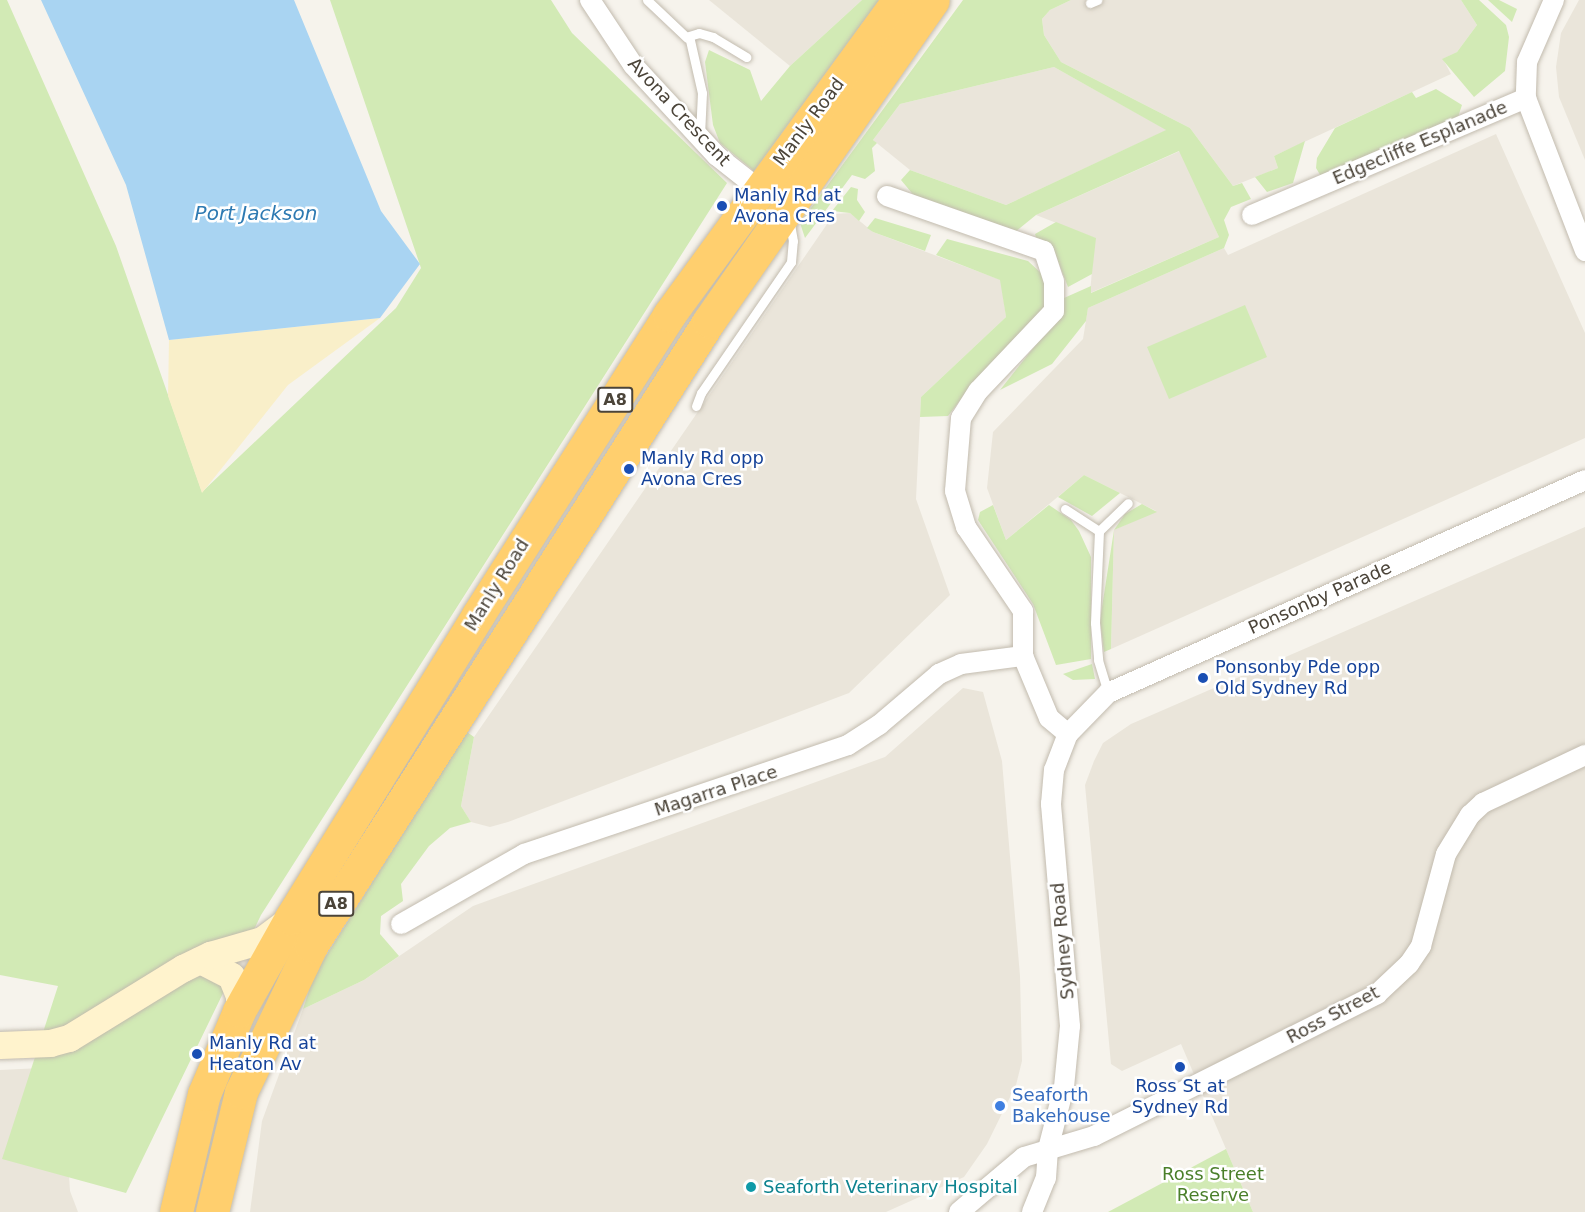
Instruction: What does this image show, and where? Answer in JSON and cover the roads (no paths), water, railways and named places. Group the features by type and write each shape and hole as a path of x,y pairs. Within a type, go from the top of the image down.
{"highway":[{"name":"Manly Road","path":"176,1212 204,1094 240,1011 291,918 484,605 669,315 899,0"},
{"name":"Manly Road","path":"212,1212 241,1092 311,946 571,535 785,209 933,0"},
{"name":"Avona Crescent","path":"759,189 785,209"}],"street":[{"name":"Avona Crescent","path":"590,0 633,65 700,138 759,189"},
{"name":"Edgecliffe Esplanade","path":"1252,215 1526,98 1527,62 1554,0"},
{"path":"1526,98 1584,245"},
{"path":"887,196 1044,251 1054,281 1054,311 978,391 961,418 955,491 966,527 1023,611 1023,656 1049,718 1068,734"},
{"name":"Ponsonby Parade","path":"1068,734 1108,693 1585,480"},
{"name":"Magarra Place","path":"401,924 524,854 848,745 879,725 939,674 961,663 1023,656"},
{"name":"Sydney Road","path":"1032,1212 1046,1178 1048,1149 1064,1088 1070,1026 1051,804 1054,770 1068,734"},
{"name":"Ross Street","path":"1048,1149 1094,1136 1377,994 1409,964 1421,946 1446,854 1470,814 1483,803 1585,755"},
{"path":"0,1045 50,1043 69,1038 200,960 262,940 291,918"},
{"path":"200,960 231,976 240,1011"},
{"path":"959,1212 1024,1157 1048,1149"}],"lane":[{"path":"647,0 687,38 702,93 700,138"},
{"path":"687,38 699,33 713,37 746,57"},
{"path":"696,406 701,393 791,262 792,233 785,209"},
{"path":"1108,693 1098,660 1095,623 1099,531 1128,503"},
{"path":"1065,509 1099,531"}],"water":[{"name":"Port Jackson","path":"41,0 294,0 381,211 420,264 380,318 169,340 126,185"}],"place":[{"name":"Manly Rd at Avona Cres","path":"722,206"},
{"name":"Manly Rd opp Avona Cres","path":"629,469"},
{"name":"Ponsonby Pde opp Old Sydney Rd","path":"1203,678"},
{"name":"Manly Rd at Heaton Av","path":"197,1054"},
{"name":"Ross St at Sydney Rd","path":"1180,1067"},
{"name":"Seaforth Bakehouse","path":"1000,1106"},
{"name":"Seaforth Veterinary Hospital","path":"751,1187"}],"park label":[{"name":"Ross Street Reserve","path":"1213,1185"}]}
